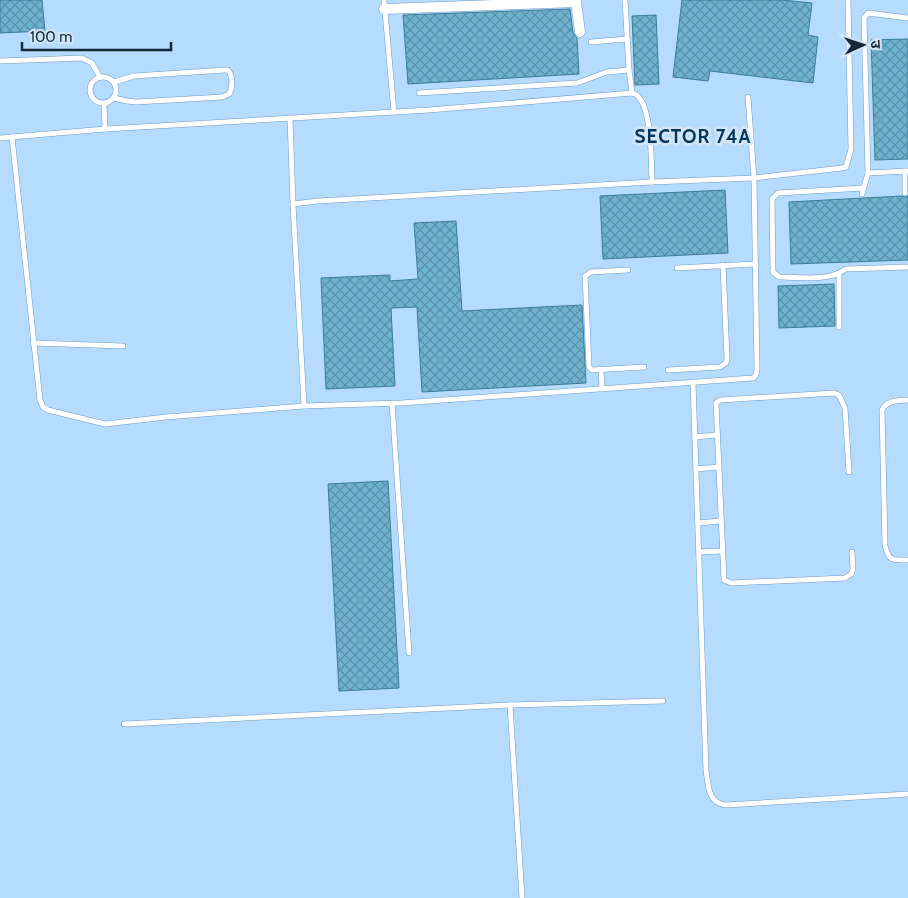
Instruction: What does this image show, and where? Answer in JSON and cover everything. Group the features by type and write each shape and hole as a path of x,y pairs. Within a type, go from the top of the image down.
{"street":[{"path":"384,4 576,2 580,32"}],"lane":[{"path":"625,0 632,93"},
{"path":"293,204 652,182 754,178 835,170 846,166 850,149 848,0"},
{"path":"384,4 394,112"},
{"path":"908,18 868,13 864,18 868,173 863,191 778,193 772,199 773,272 779,277 829,277 839,274 846,269 908,267"},
{"path":"591,42 627,39"},
{"path":"0,61 82,58 92,63 100,77"},
{"path":"114,82 134,76 228,70 231,74 232,85 230,93 222,97 136,102 114,98 104,104 94,100 89,90 92,82 100,77 107,77 114,82 116,87 114,98"},
{"path":"419,93 577,83 607,72 629,70"},
{"path":"0,138 105,129 428,110 632,93 639,96 647,113 652,182"},
{"path":"12,137 40,400 43,407 48,410 106,424 166,417 304,406 392,403 751,379 756,375 755,264 754,178 748,97"},
{"path":"104,104 105,129"},
{"path":"290,118 304,406"},
{"path":"868,173 906,171 905,193"},
{"path":"677,268 755,264"},
{"path":"668,370 720,367 726,363 728,359 723,266"},
{"path":"628,270 591,272 585,276 589,367 592,370 644,367"},
{"path":"839,274 839,327"},
{"path":"33,343 123,346"},
{"path":"601,370 602,389"},
{"path":"693,383 706,770 711,796 715,802 726,805 908,794"},
{"path":"849,472 845,408 839,395 834,393 720,400 716,403 724,580 731,583 845,578 852,574 852,552"},
{"path":"908,400 888,403 882,410 885,545 888,557 891,559 908,560"},
{"path":"392,403 409,653"},
{"path":"695,437 716,435"},
{"path":"696,469 718,467"},
{"path":"698,523 720,521"},
{"path":"699,552 722,551"},
{"path":"124,724 510,704 663,701"},
{"path":"510,704 522,898"}],"building":[{"path":"0,0 42,0 45,31 0,33"},
{"path":"682,0 782,0 812,3 808,35 818,37 813,83 710,71 708,81 673,77"},
{"path":"570,9 573,33 577,38 579,74 408,84 403,15"},
{"path":"656,15 659,84 635,85 632,16"},
{"path":"908,39 908,159 875,160 871,40"},
{"path":"725,190 728,253 603,259 600,196"},
{"path":"908,196 908,260 791,264 789,202"},
{"path":"456,221 462,311 582,305 586,383 422,392 417,307 391,308 395,386 326,389 321,278 390,275 390,281 418,279 414,223"},
{"path":"834,284 835,326 779,328 778,286"},
{"path":"388,481 399,688 339,691 328,484"}],"district":[{"name":"SECTOR 74A","path":"693,136"}]}
